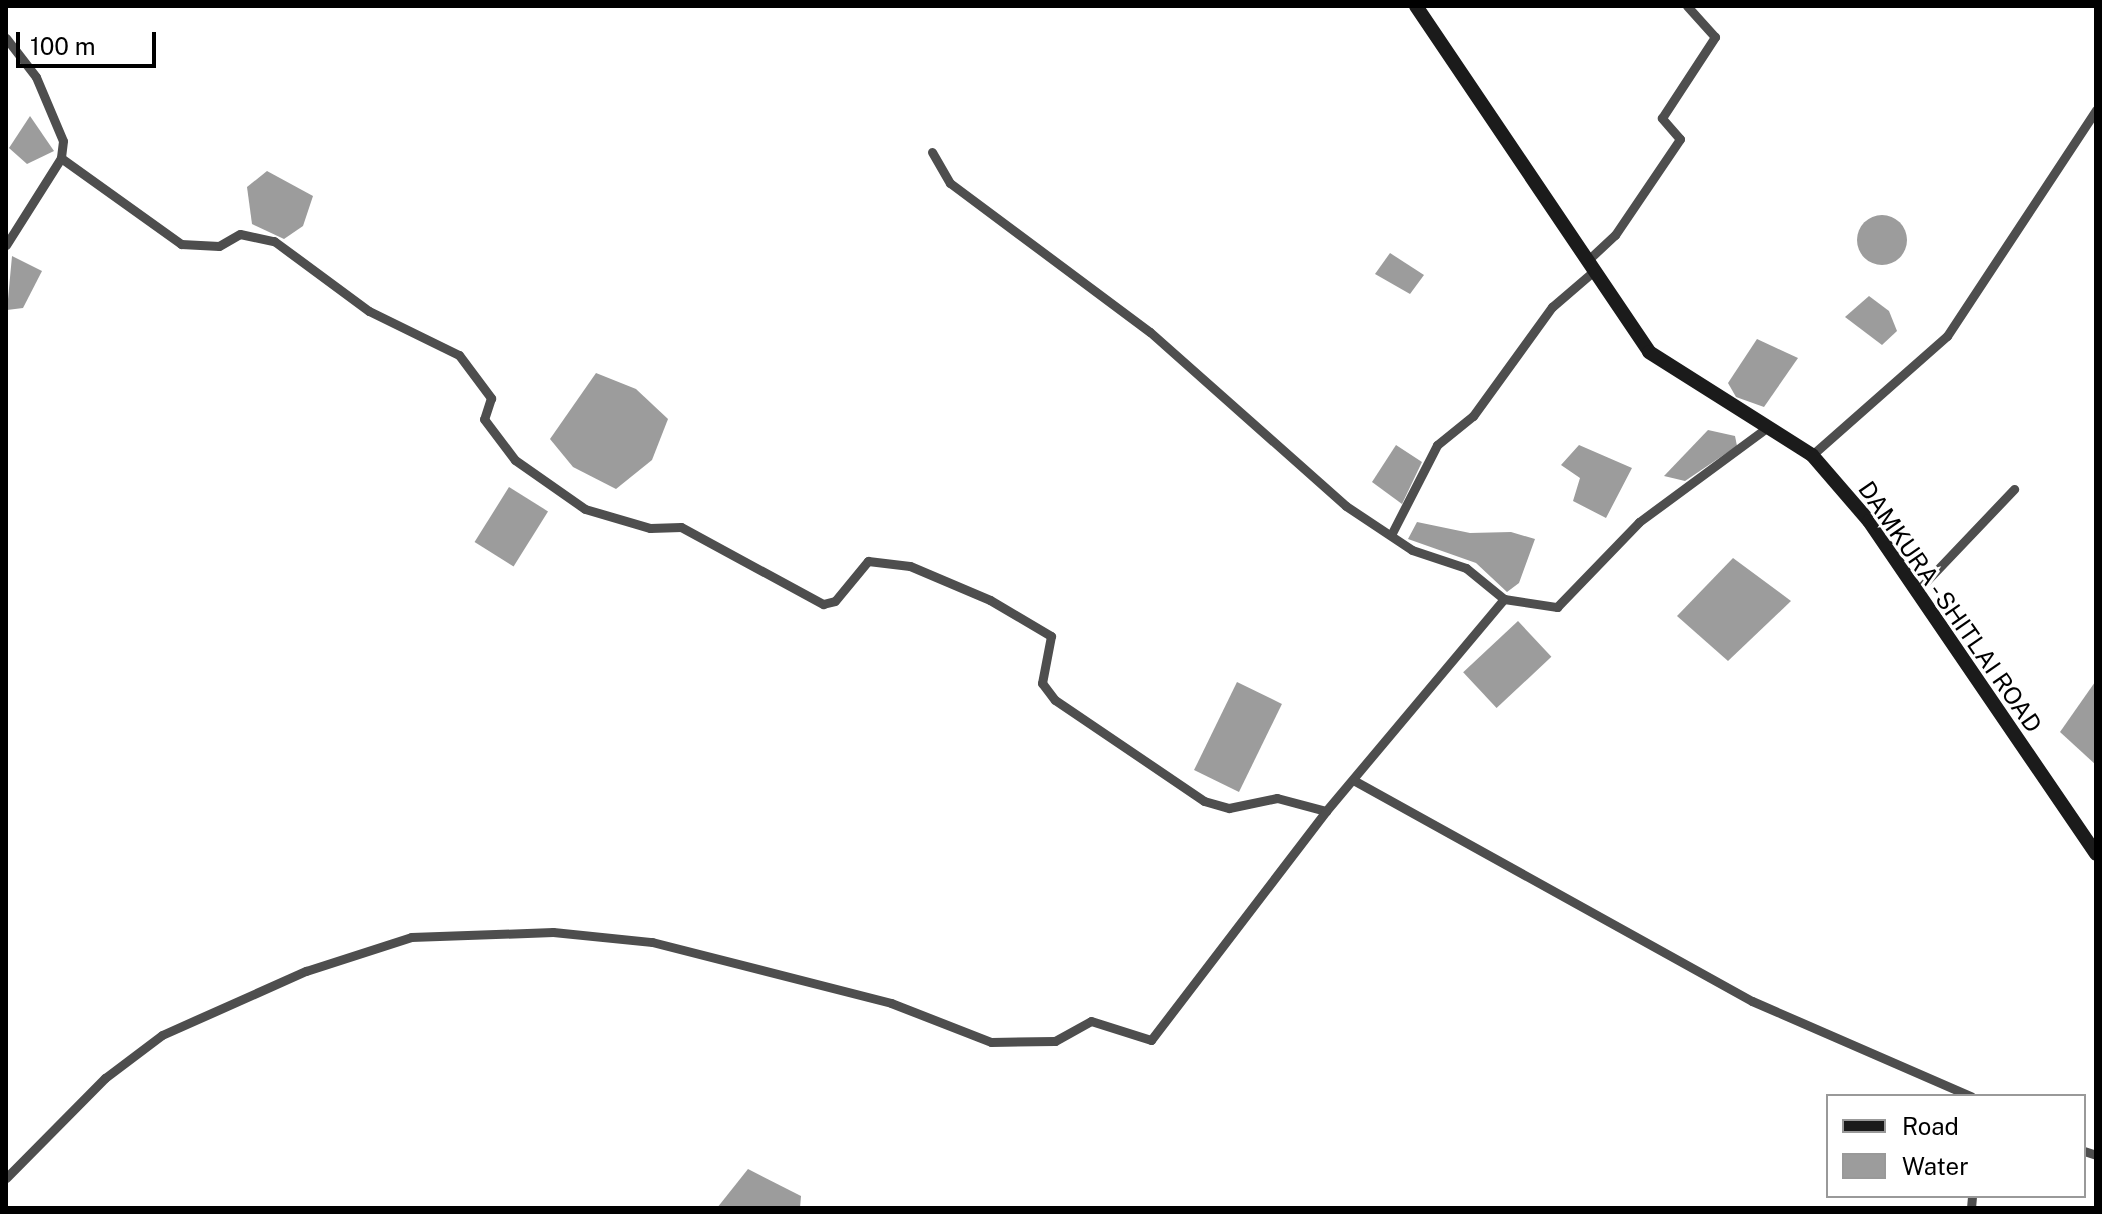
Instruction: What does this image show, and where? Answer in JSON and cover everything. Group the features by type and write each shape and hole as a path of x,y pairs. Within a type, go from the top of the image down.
{"street":[{"name":"DAMKURA - SHITLAI ROAD","path":"1416,6 1649,352 1812,455 1917,591 2096,854"},
{"path":"1391,535 1437,445 1473,416 1552,307 1615,235 1680,139 1662,118 1715,37 1687,6"},
{"path":"6,38 47,100 63,141 61,158 6,245"},
{"path":"1812,455 1947,336 2096,110"},
{"path":"932,152 950,183 1118,306 1346,506 1391,535 1466,568 1504,599 1557,607 1639,522 1769,426"},
{"path":"61,158 181,244 219,246 240,234 274,241 369,311 459,355 491,398 484,419 515,460 585,509 650,528 681,527 823,604 835,601 868,561 945,579 1051,636 1042,683 1055,700 1204,801 1229,808 1277,798 1326,811"},
{"path":"1917,591 2014,489"},
{"path":"6,1178 105,1078 162,1035 306,971 411,937 553,932 652,942 891,1003 991,1042 1055,1041 1091,1021 1151,1040 1326,811 1355,781 1504,599"},
{"path":"1355,781 1752,1001 1966,1094"}],"water":[{"path":"30,116 54,151 27,164 9,148"},
{"path":"267,171 313,196 303,226 284,239 252,224 247,187"},
{"path":"1882,215 1900,222 1907,240 1900,258 1882,265 1864,258 1857,240 1864,222"},
{"path":"1390,253 1424,275 1410,294 1375,274"},
{"path":"12,256 42,271 23,308 7,310"},
{"path":"1869,296 1889,311 1897,331 1882,345 1845,317"},
{"path":"1757,339 1798,358 1764,407 1736,397 1728,383"},
{"path":"596,373 636,389 668,419 652,460 616,489 573,467 550,439"},
{"path":"1708,430 1735,436 1737,446 1685,481 1664,476"},
{"path":"1396,445 1422,462 1402,504 1372,482"},
{"path":"1579,445 1632,468 1606,518 1573,501 1580,478 1561,465"},
{"path":"509,487 548,511 514,566 475,542"},
{"path":"1417,522 1470,533 1511,532 1535,539 1519,583 1507,592 1476,563 1408,539"},
{"path":"1733,558 1791,601 1728,661 1677,616"},
{"path":"1518,621 1551,657 1497,708 1463,672"},
{"path":"1237,682 1282,704 1239,792 1194,770"},
{"path":"2096,682 2096,765 2060,732"},
{"path":"748,1169 801,1196 800,1208 717,1208"}]}
